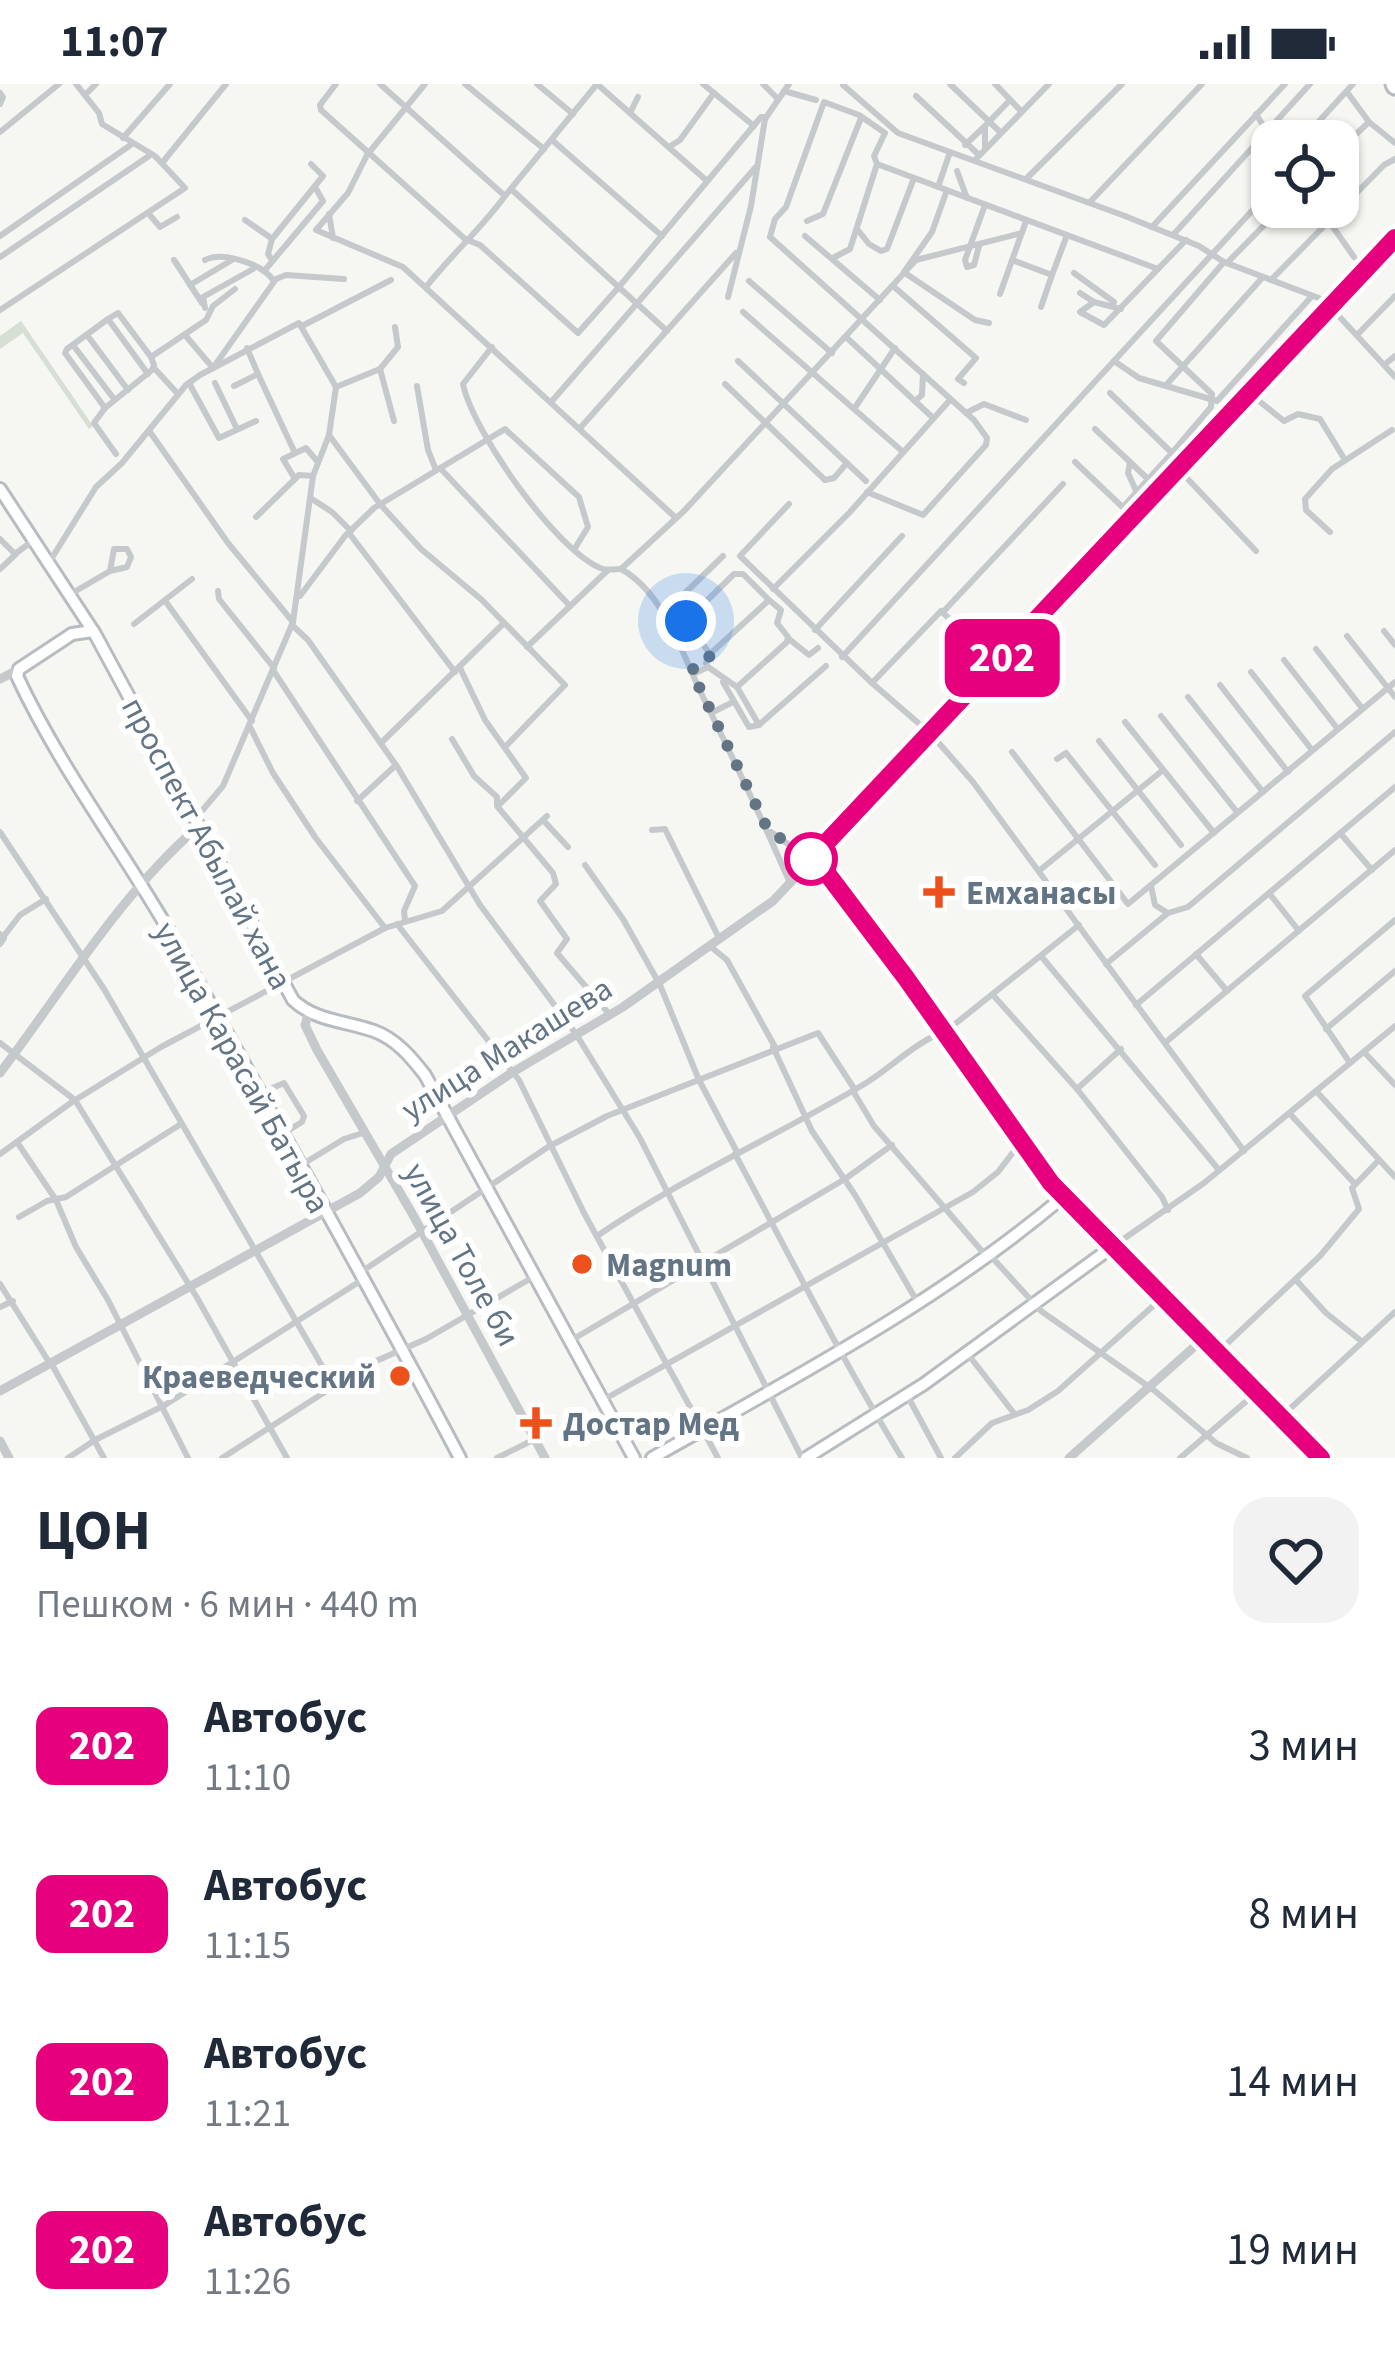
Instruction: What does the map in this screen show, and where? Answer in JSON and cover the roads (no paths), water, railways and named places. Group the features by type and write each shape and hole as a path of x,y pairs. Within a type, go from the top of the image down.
{"main road":[{"name":"проспект Абылай хана","path":"0,489 93,631 293,1000 309,1012 392,1041 425,1075 634,1458"},
{"path":"69,595 75,616 73,634"},
{"path":"12,675 73,634 93,631"},
{"name":"улица Карасай Батыра","path":"12,675 303,1164 460,1458"},
{"path":"652,1458 918,1303 1064,1198 1321,1458"},
{"path":"804,1458 907,1396 1112,1247"}],"street":[{"path":"0,104 0,92 9,84"},
{"path":"0,132 59,84"},
{"path":"0,310 185,188 162,164 102,124 76,84"},
{"path":"85,95 96,84"},
{"path":"123,138 170,84"},
{"path":"162,164 226,84"},
{"path":"336,84 321,110 578,333 761,117 766,117"},
{"path":"380,84 667,331"},
{"path":"425,84 316,230 403,267 676,518"},
{"path":"465,84 544,149"},
{"path":"537,84 573,114"},
{"path":"426,287 465,239 479,231 597,84 707,181"},
{"path":"703,84 754,126"},
{"path":"763,84 816,100"},
{"path":"950,84 986,124 1001,132"},
{"path":"995,84 1021,112"},
{"path":"1027,178 1122,84"},
{"path":"1090,202 1202,84"},
{"path":"1152,227 1285,84"},
{"path":"1277,120 1310,84"},
{"path":"843,85 887,130"},
{"path":"976,157 1044,86"},
{"path":"1320,120 1350,88 1369,122 1395,143"},
{"path":"728,297 751,206 766,117 783,91"},
{"path":"669,148 713,93"},
{"path":"916,96 976,157"},
{"path":"630,113 638,97"},
{"path":"965,145 1010,100"},
{"path":"867,492 923,515 986,445 985,434 769,236 786,207 822,103 887,130 976,157 1312,295 1331,306 1395,377"},
{"path":"1256,115 1260,120"},
{"path":"807,221 823,214 861,118"},
{"path":"1359,131 1369,122"},
{"path":"985,146 986,124"},
{"path":"833,258 850,249 877,164 874,156 887,130"},
{"path":"552,140 662,236"},
{"path":"0,236 132,144"},
{"path":"1173,235 1251,149"},
{"path":"904,274 932,232 950,152"},
{"path":"0,257 149,156"},
{"path":"1359,190 1395,159"},
{"path":"272,260 268,254 271,240 323,176 311,164"},
{"path":"877,164 1158,268"},
{"path":"552,401 755,168"},
{"path":"944,189 957,171 967,198"},
{"path":"857,229 873,248 887,248 914,178"},
{"path":"208,318 203,297 239,274 261,269 281,252 323,201 314,187"},
{"path":"974,248 985,205"},
{"path":"842,657 1251,211"},
{"path":"149,214 160,227"},
{"path":"329,214 333,238"},
{"path":"153,235 177,217"},
{"path":"245,220 281,252"},
{"path":"1000,294 1026,220"},
{"path":"1213,400 1208,388 1156,341 1261,228"},
{"path":"1167,384 1321,228"},
{"path":"1334,228 1354,257"},
{"path":"621,569 676,518 916,260 1022,233"},
{"path":"1041,307 1067,235"},
{"path":"806,236 880,300"},
{"name":"улица Макашева","path":"0,1391 326,1214 370,1185 392,1154 513,1072 610,1015 764,909 1133,518 1179,459 1249,393 1395,238"},
{"path":"1094,302 1080,312 1104,325 1186,240"},
{"path":"581,427 736,254"},
{"path":"205,260 218,255 261,269 273,284"},
{"path":"174,260 205,308"},
{"path":"1012,260 1052,274"},
{"path":"190,285 234,261"},
{"path":"234,261 239,274"},
{"path":"1074,273 1121,309"},
{"path":"904,274 975,320 989,323"},
{"path":"213,368 273,284 286,275 344,279"},
{"path":"49,563 95,487 150,432 189,383 296,323 304,325 391,280"},
{"path":"749,281 832,353"},
{"path":"893,286 976,358 958,379 964,383"},
{"path":"151,357 208,318 213,306 235,290"},
{"path":"1080,293 1121,309"},
{"path":"1114,361 1139,378 1217,401 1312,295"},
{"path":"1357,335 1395,296"},
{"path":"1079,304 1094,302"},
{"path":"743,311 903,452"},
{"path":"105,408 65,353 73,345 118,313 151,357 151,371"},
{"path":"108,320 151,371 178,394"},
{"path":"0,1073 84,958 224,786 274,669 292,624 313,476 328,435 330,407 338,396 304,325"},
{"path":"336,387 380,369 398,347 395,327"},
{"path":"87,335 128,390"},
{"path":"185,335 213,368"},
{"path":"846,337 931,416"},
{"path":"73,345 115,400"},
{"path":"492,347 463,388 490,440 528,502 574,548 608,570 621,569 632,575 656,604 790,884"},
{"path":"854,409 895,348"},
{"path":"247,349 295,453"},
{"path":"1384,365 1395,356"},
{"path":"738,362 866,481"},
{"path":"380,369 394,421"},
{"path":"116,454 94,423 105,408 151,371"},
{"path":"234,386 259,374"},
{"path":"915,401 922,395 923,374"},
{"path":"215,382 237,429"},
{"path":"189,383 219,438 256,421"},
{"path":"725,384 825,480 838,475 847,464"},
{"path":"417,386 428,450 438,469 570,606"},
{"path":"1110,393 1179,459 1194,487 1256,551"},
{"path":"1249,393 1284,422 1298,413 1320,419 1345,460"},
{"path":"772,589 950,400"},
{"path":"1124,507 1149,480 1179,459 1213,400"},
{"path":"967,413 984,404 1026,420"},
{"path":"298,598 350,532 380,504 505,429 579,497 588,527 574,548"},
{"path":"1330,532 1303,502 1332,469 1394,429"},
{"path":"1095,430 1149,480"},
{"path":"150,432 220,532 308,640 381,742 469,887 522,966 576,1034 668,1190 804,1458"},
{"path":"328,435 380,504 449,581 504,623 565,685 505,747"},
{"path":"296,479 283,459 309,449 317,461"},
{"path":"1075,462 1133,518"},
{"path":"1130,462 1128,473 1137,493"},
{"path":"256,518 304,473 313,476"},
{"path":"872,683 1063,484"},
{"path":"312,500 332,512 350,532 458,670 525,781 499,805"},
{"path":"789,504 740,556 842,657 931,734 973,782 1244,1151"},
{"path":"814,630 902,536"},
{"path":"0,539 15,554"},
{"path":"0,569 34,540"},
{"path":"723,556 677,601 749,727 759,725 826,666"},
{"path":"527,647 608,570"},
{"path":"69,595 110,571"},
{"path":"686,621 739,572 781,610 777,623 789,639 809,655 818,648"},
{"path":"134,624 192,579"},
{"path":"218,591 415,886 401,923 513,1072 718,1458"},
{"path":"692,672 708,662 769,600"},
{"path":"166,602 251,724 268,766 326,853 385,928"},
{"path":"944,611 998,663"},
{"path":"381,742 504,623"},
{"path":"1384,631 1395,645"},
{"path":"1348,636 1391,685 1395,698"},
{"path":"737,688 789,639"},
{"path":"1316,649 1362,708"},
{"path":"1284,660 1338,729"},
{"path":"1251,672 1312,751"},
{"path":"721,679 737,688 759,725"},
{"path":"1220,685 1288,772"},
{"path":"1012,752 1128,904 1391,685"},
{"path":"1188,698 1263,792"},
{"path":"711,713 733,702"},
{"path":"1161,716 1238,813"},
{"path":"1125,722 1214,833"},
{"path":"1106,964 1168,913 1188,907 1395,732"},
{"path":"452,740 470,771 497,797 556,880 540,901 567,939 557,953 610,1015"},
{"path":"1099,741 1180,845"},
{"path":"1058,759 1066,752 1155,865"},
{"path":"357,800 397,765"},
{"path":"1039,870 1163,770"},
{"path":"1136,1004 1395,787"},
{"path":"0,1154 143,1057 385,928 436,915 545,818 568,847"},
{"path":"652,830 665,830 716,944 734,970 806,1116 918,1303"},
{"path":"768,830 829,876 1064,1198"},
{"path":"0,832 4,848 46,899 84,958 333,1385"},
{"path":"1340,833 1372,870"},
{"path":"826,843 824,862 829,876"},
{"path":"1166,1042 1395,850"},
{"path":"585,865 659,982 736,1154 902,1458"},
{"path":"1151,886 1155,905 1168,913"},
{"path":"1269,893 1299,931"},
{"path":"1,939 20,915 46,899"},
{"path":"1350,1063 1305,996 1395,920"},
{"path":"597,1236 668,1190 854,1090 945,1032 1079,926"},
{"path":"1196,954 1227,991"},
{"path":"1041,956 1220,1171"},
{"path":"1326,1030 1395,971"},
{"path":"993,995 1077,1089 1168,1211"},
{"name":"улица Толе би","path":"309,1012 305,1025 545,1458"},
{"path":"1112,1247 1220,1171 1395,1026"},
{"path":"68,1458 233,1361 550,1146 622,1109 818,1033 874,1126 1034,1305 1207,1436 1246,1458"},
{"path":"0,1043 75,1100 190,1287 287,1458"},
{"path":"1077,1089 1121,1049"},
{"path":"1364,1052 1395,1085"},
{"path":"260,1094 279,1083 286,1086 304,1116 284,1133"},
{"path":"1317,1092 1395,1177"},
{"path":"1291,1114 1354,1183"},
{"path":"19,1217 118,1167 181,1124"},
{"path":"303,1164 344,1139 364,1133"},
{"path":"17,1142 56,1200 76,1247 188,1458"},
{"path":"602,1400 945,1209 998,1172 1021,1142"},
{"path":"570,1341 844,1180 892,1145"},
{"path":"1217,1353 1296,1280 1359,1209 1354,1183 1379,1160"},
{"path":"1126,1262 1128,1238"},
{"path":"222,1458 333,1385 535,1276"},
{"path":"1296,1280 1360,1340"},
{"path":"0,1284 104,1458"},
{"path":"955,1458 992,1424 1058,1391 1162,1298"},
{"path":"0,1307 13,1300"},
{"path":"1280,1417 1395,1312"},
{"path":"1069,1458 1203,1339"},
{"path":"968,1353 1014,1413"},
{"path":"1180,1458 1257,1392"},
{"path":"907,1396 941,1458"},
{"path":"497,1458 535,1439"},
{"path":"0,1441 9,1458"}],"place":[{"name":"Емханасы","path":"939,892"},
{"name":"Magnum","path":"582,1264"},
{"name":"Краеведческий","path":"400,1376"},
{"name":"Достар Мед","path":"536,1423"}]}
